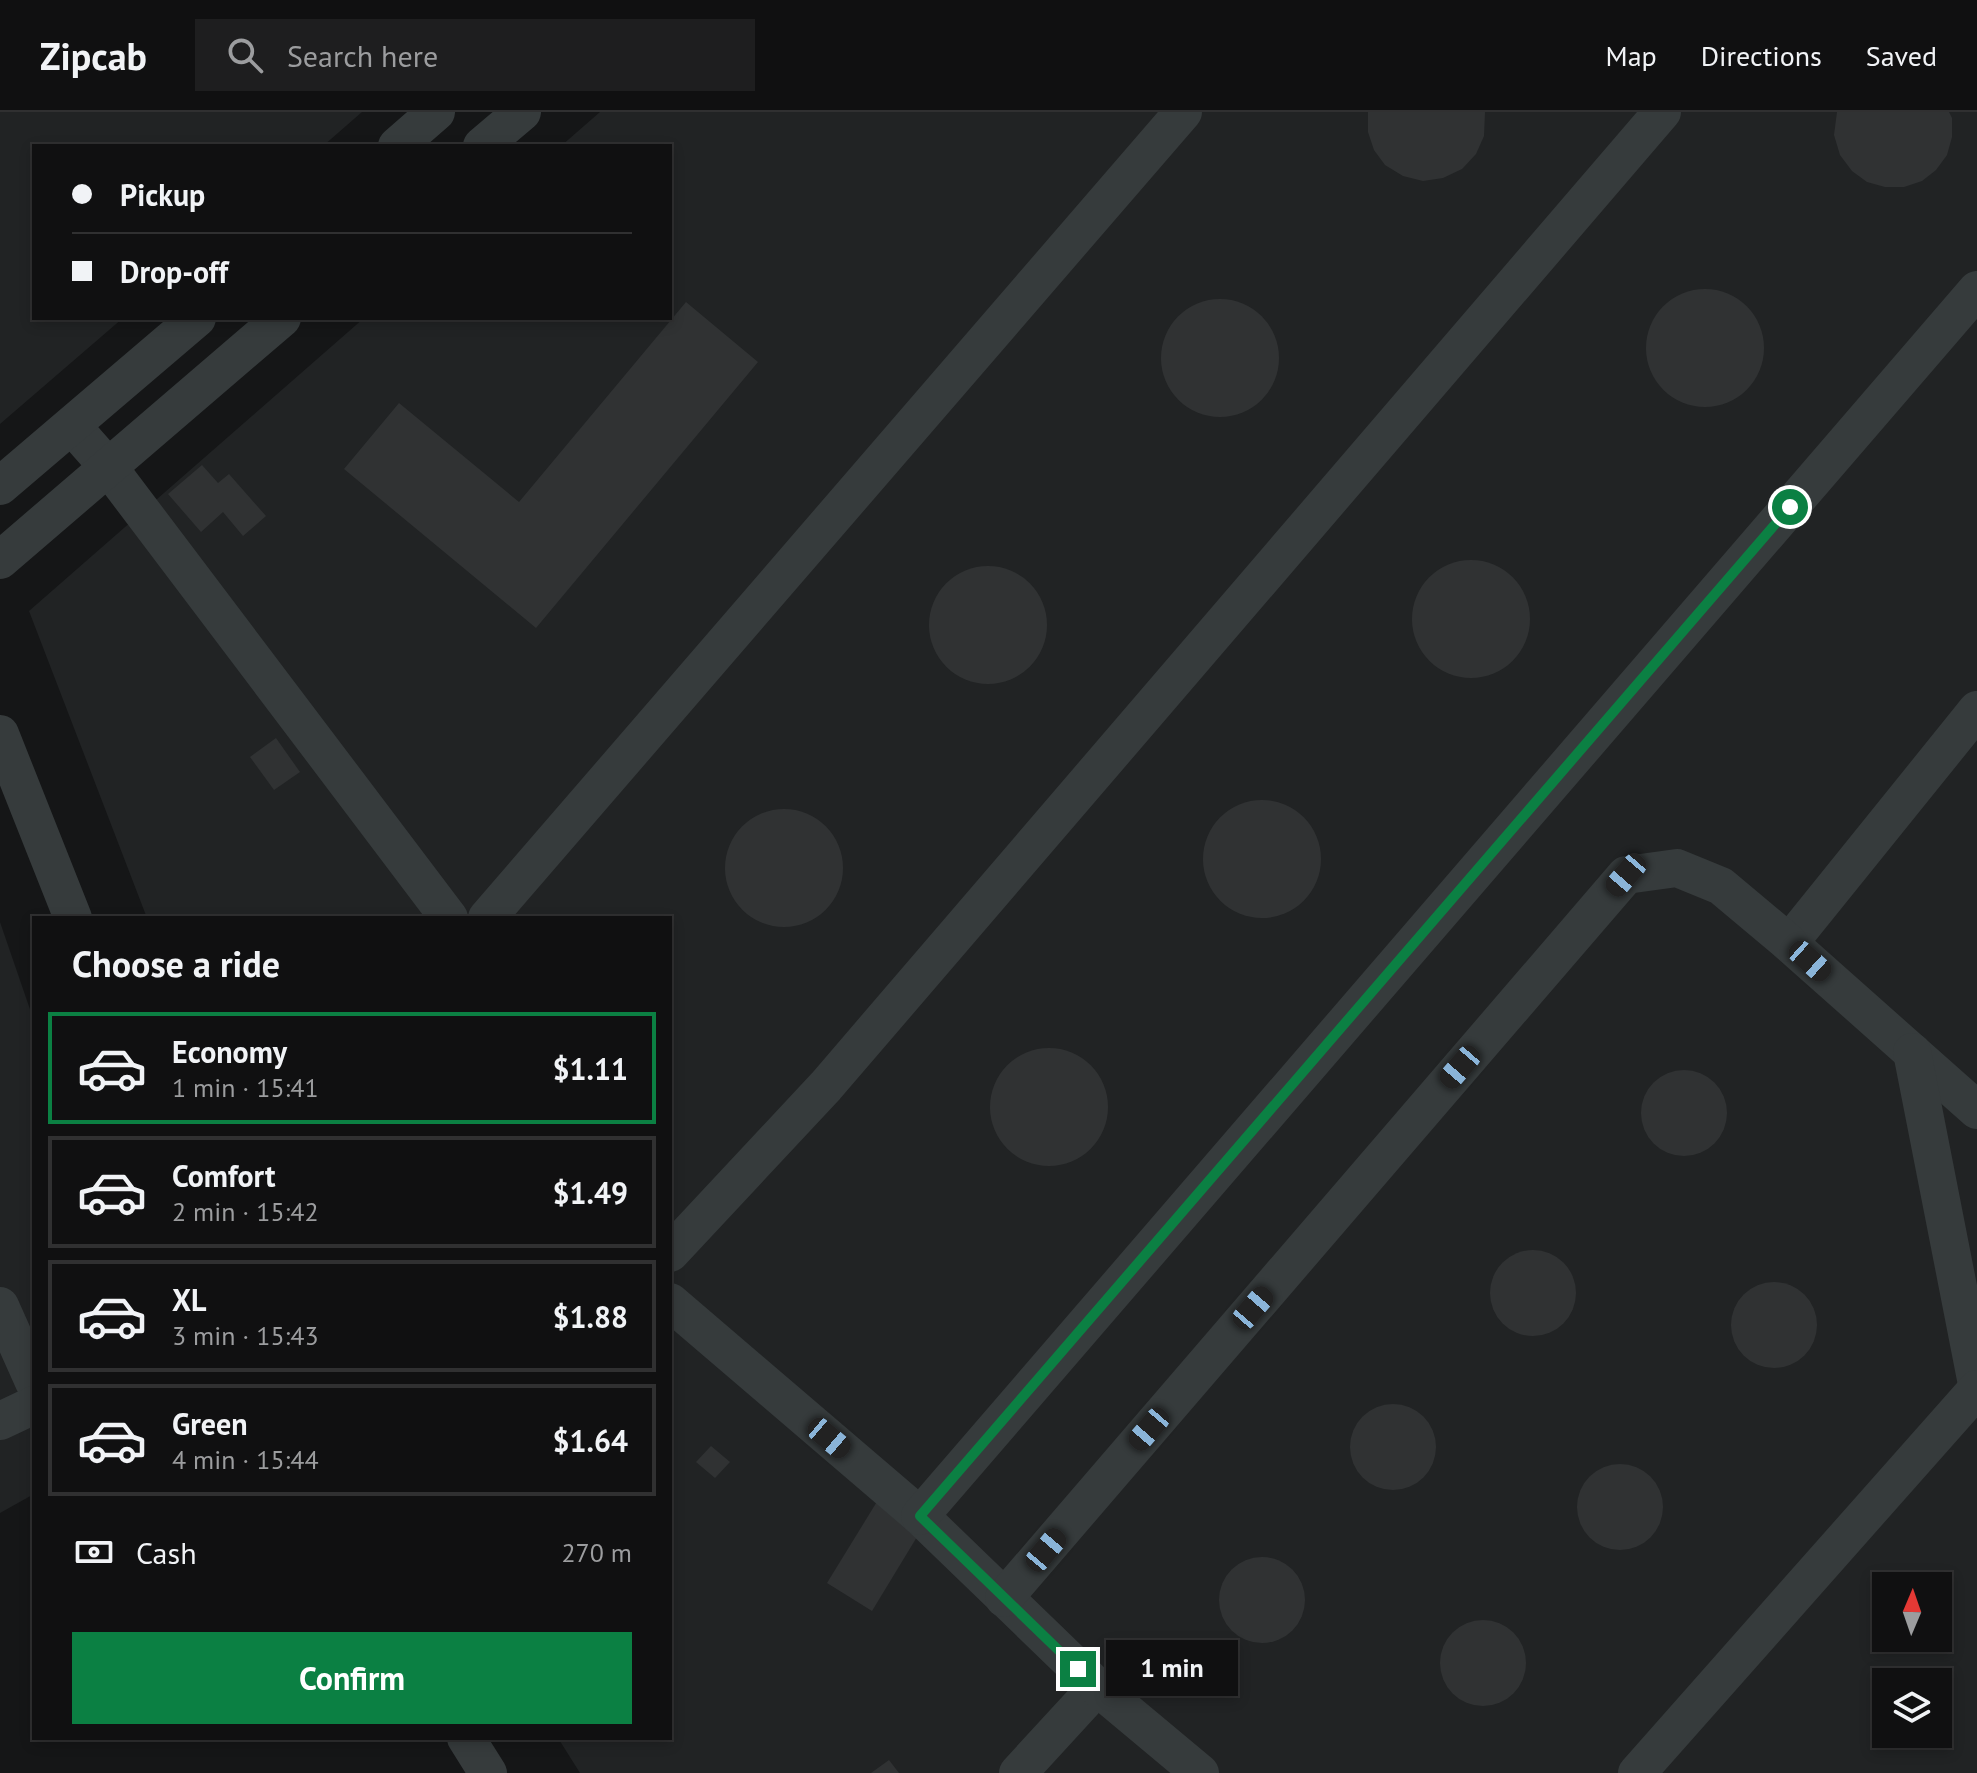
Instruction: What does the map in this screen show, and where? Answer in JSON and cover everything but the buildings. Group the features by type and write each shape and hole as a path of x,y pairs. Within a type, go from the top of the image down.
{"street":[{"path":"400,144 436,112"},
{"path":"484,144 522,112"},
{"path":"489,916 1183,112"},
{"path":"672,1251 826,1086 1662,112"},
{"path":"920,1516 1977,290"},
{"path":"0,486 195,320"},
{"path":"0,560 280,320"},
{"path":"72,426 109,468 447,916"},
{"path":"1789,943 1977,710"},
{"path":"0,734 72,916"},
{"path":"1004,1598 1626,875 1677,868 1721,886 1977,1110"},
{"path":"1637,1773 1977,1386 1912,1052"},
{"path":"672,1304 920,1516 1097,1687 1200,1773"},
{"path":"0,1306 32,1378"},
{"path":"0,1421 32,1406"},
{"path":"1018,1773 1097,1687"},
{"path":"467,1740 488,1773"}],"shaded area":[{"path":"0,112 362,112 325,144 32,144 32,320 121,320 0,424"},
{"path":"600,112 1977,112 1977,1773 580,1773 559,1740 672,1740 672,916 146,916 29,611 362,320 672,320 672,144 563,144"},
{"path":"0,922 32,1015 32,1495 0,1513"}],"route":[{"path":"1078,1669 920,1516 1790,507"}]}
